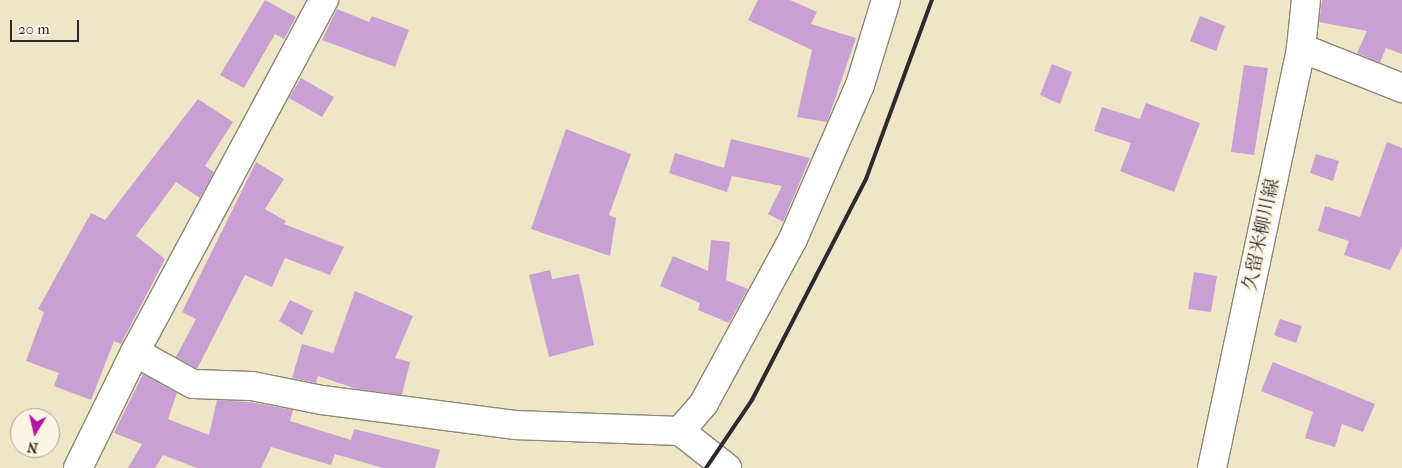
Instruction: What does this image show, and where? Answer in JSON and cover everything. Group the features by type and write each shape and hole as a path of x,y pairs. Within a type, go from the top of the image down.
{"street":[{"path":"78,468 135,352 324,0"},
{"path":"680,431 704,403 793,239 860,85 886,0"},
{"name":"久留米柳川線","path":"1216,467 1302,48 1306,0"},
{"path":"1302,48 1402,88"},
{"path":"135,352 193,384 252,386 360,405 514,425 680,431 727,468"}],"building":[{"path":"265,0 296,17 284,39 275,34 244,88 220,75"},
{"path":"758,0 790,0 817,12 811,24 856,38 827,122 797,117 812,50 748,20"},
{"path":"1322,0 1402,0 1402,54 1386,48 1380,63 1357,53 1367,31 1319,22"},
{"path":"337,9 369,22 372,16 409,30 395,67 322,40"},
{"path":"1200,16 1225,26 1216,51 1190,41"},
{"path":"1052,64 1072,72 1060,104 1040,95"},
{"path":"1244,65 1268,68 1254,155 1231,152"},
{"path":"301,78 334,97 322,117 289,98"},
{"path":"198,99 233,122 205,166 214,172 200,198 176,182 136,236 165,259 121,344 114,341 91,400 54,386 59,373 26,361 44,312 38,309 91,213 105,220"},
{"path":"1146,103 1200,123 1174,192 1120,171 1131,143 1094,131 1102,107 1140,119"},
{"path":"566,129 631,154 609,215 616,218 610,256 531,229"},
{"path":"731,139 810,158 783,222 768,214 782,186 732,176 727,192 669,173 675,153 724,168"},
{"path":"1387,142 1402,148 1402,247 1390,270 1344,255 1349,241 1318,231 1325,206 1360,217"},
{"path":"1316,154 1339,161 1333,181 1310,173"},
{"path":"256,162 284,179 265,209 286,221 284,224 344,247 330,275 285,258 272,287 245,275 197,369 176,357 196,319 182,312"},
{"path":"711,240 730,242 726,280 748,289 729,323 698,310 700,303 660,286 673,256 708,271"},
{"path":"550,270 552,279 579,274 594,345 549,357 529,275"},
{"path":"1194,272 1217,276 1211,312 1188,309"},
{"path":"355,291 413,316 395,358 410,362 402,395 357,389 318,376 316,383 292,378 302,344 333,353"},
{"path":"290,300 313,311 302,335 279,321"},
{"path":"1280,319 1302,326 1296,343 1274,335"},
{"path":"1273,362 1375,404 1363,432 1342,424 1335,447 1305,438 1313,412 1261,391"},
{"path":"143,374 177,393 168,419 209,435 217,400 250,402 293,410 290,421 351,440 354,429 440,450 435,468 383,468 335,454 331,465 271,447 261,468 197,468 163,455 155,468 128,468 142,444 114,433"}],"railway":[{"path":"706,468 752,400 866,179 932,0"}]}
